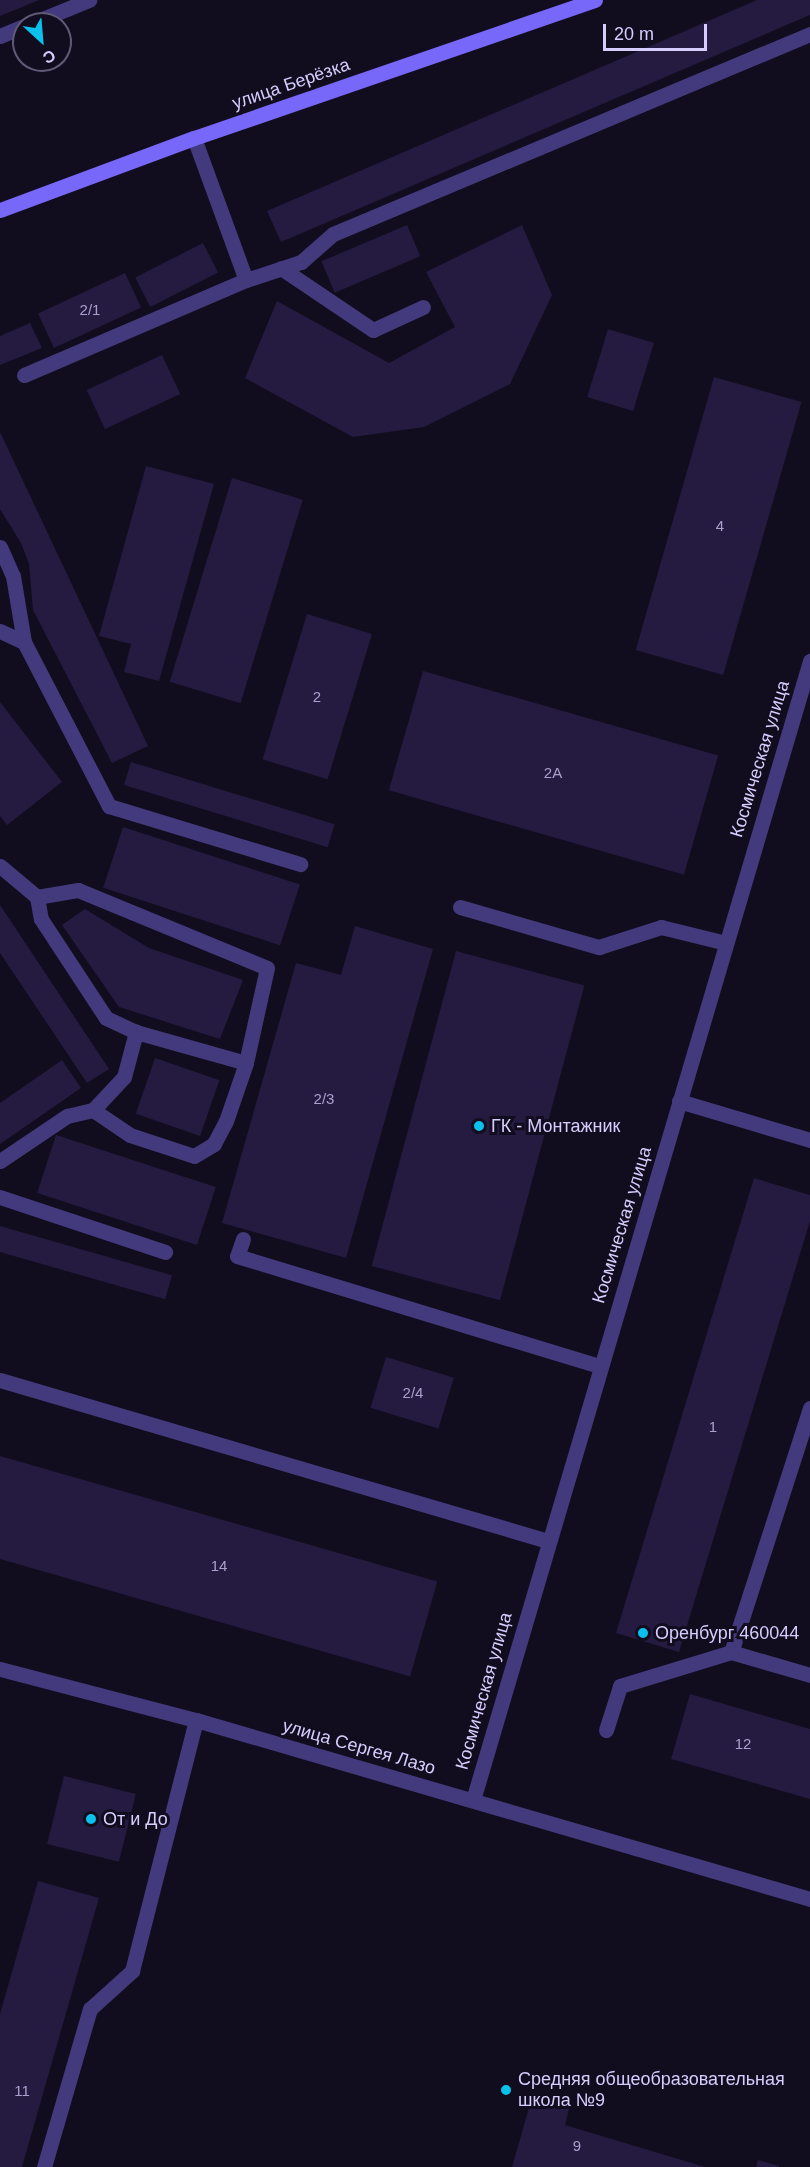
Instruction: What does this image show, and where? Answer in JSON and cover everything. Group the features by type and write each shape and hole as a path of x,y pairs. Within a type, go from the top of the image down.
{"main road":[{"name":"улица Берёзка","path":"0,210 194,138 595,0"}],"street":[{"path":"60,12 89,0"},
{"path":"24,375 246,280 301,262 333,234 810,34"},
{"path":"194,138 246,280"},
{"path":"281,268 373,330 423,307"},
{"path":"0,547 13,576 24,642 110,806 300,864"},
{"path":"0,631 24,642"},
{"name":"Космическая улица","path":"472,1800 810,661"},
{"path":"0,866 37,897 41,919 106,1018 136,1032 246,1063"},
{"path":"37,897 78,890 267,968 246,1063 226,1121 214,1144 194,1156 130,1135 93,1110"},
{"path":"460,908 600,947 661,927 726,943"},
{"path":"0,1161 67,1116 93,1110 124,1077 136,1032"},
{"path":"679,1101 810,1140"},
{"path":"0,1197 165,1252"},
{"path":"243,1239 237,1256 600,1366"},
{"path":"0,1380 548,1541"},
{"path":"731,1652 810,1408"},
{"path":"606,1730 620,1686 731,1652 810,1675"},
{"name":"улица Сергея Лазо","path":"0,1669 196,1720 810,1899"},
{"path":"44,2167 90,2009 132,1971 196,1720"}],"building":[{"path":"0,0 39,0 0,16"},
{"path":"757,0 810,0 810,15 281,242 267,211"},
{"path":"407,225 420,256 335,293 321,261"},
{"path":"522,225 552,295 510,384 424,427 353,437 245,378 277,301 389,363 455,327 426,272"},
{"path":"203,243 218,272 150,307 135,278"},
{"path":"125,273 141,307 54,348 38,314"},
{"path":"30,323 42,348 0,365 0,336"},
{"path":"608,329 654,343 633,411 587,397"},
{"path":"162,355 180,394 105,429 87,390"},
{"path":"714,377 801,402 723,675 636,650"},
{"path":"0,432 148,746 112,763 33,610 29,564 21,543 0,509"},
{"path":"146,466 214,484 159,681 124,672 131,644 99,636"},
{"path":"232,478 303,500 240,703 170,682"},
{"path":"307,614 372,634 328,779 263,759"},
{"path":"423,671 718,756 684,875 389,790"},
{"path":"0,702 62,782 7,825 0,816"},
{"path":"131,762 335,824 328,847 124,785"},
{"path":"123,827 300,884 280,945 103,888"},
{"path":"0,905 109,1069 87,1083 0,953"},
{"path":"85,909 149,948 243,980 220,1039 119,1007 62,925"},
{"path":"355,926 433,949 346,1258 222,1223 296,963 341,975"},
{"name":"ГК - Монтажник","path":"456,951 584,985 500,1300 372,1266"},
{"path":"155,1058 219,1080 200,1136 136,1114"},
{"path":"62,1060 81,1088 0,1144 0,1103"},
{"path":"56,1135 216,1187 197,1245 37,1193"},
{"path":"754,1178 810,1195 810,1221 679,1652 616,1633"},
{"path":"0,1226 172,1275 165,1299 0,1252"},
{"path":"386,1357 454,1378 438,1428 371,1408"},
{"path":"0,1456 437,1581 410,1677 0,1559"},
{"path":"690,1694 810,1729 810,1799 671,1759"},
{"name":"От и До","path":"64,1776 136,1794 119,1862 47,1844"},
{"path":"38,1881 99,1898 22,2167 0,2167 0,2014"},
{"path":"533,2094 570,2105 565,2125 705,2167 512,2167"},
{"path":"758,2160 779,2166 779,2167 756,2167"}],"place":[{"name":"ГК - Монтажник","path":"479,1126"},
{"name":"Оренбург 460044","path":"643,1633"},
{"name":"От и До","path":"91,1819"},
{"name":"Средняя общеобразовательная школа №9","path":"506,2090"}]}
